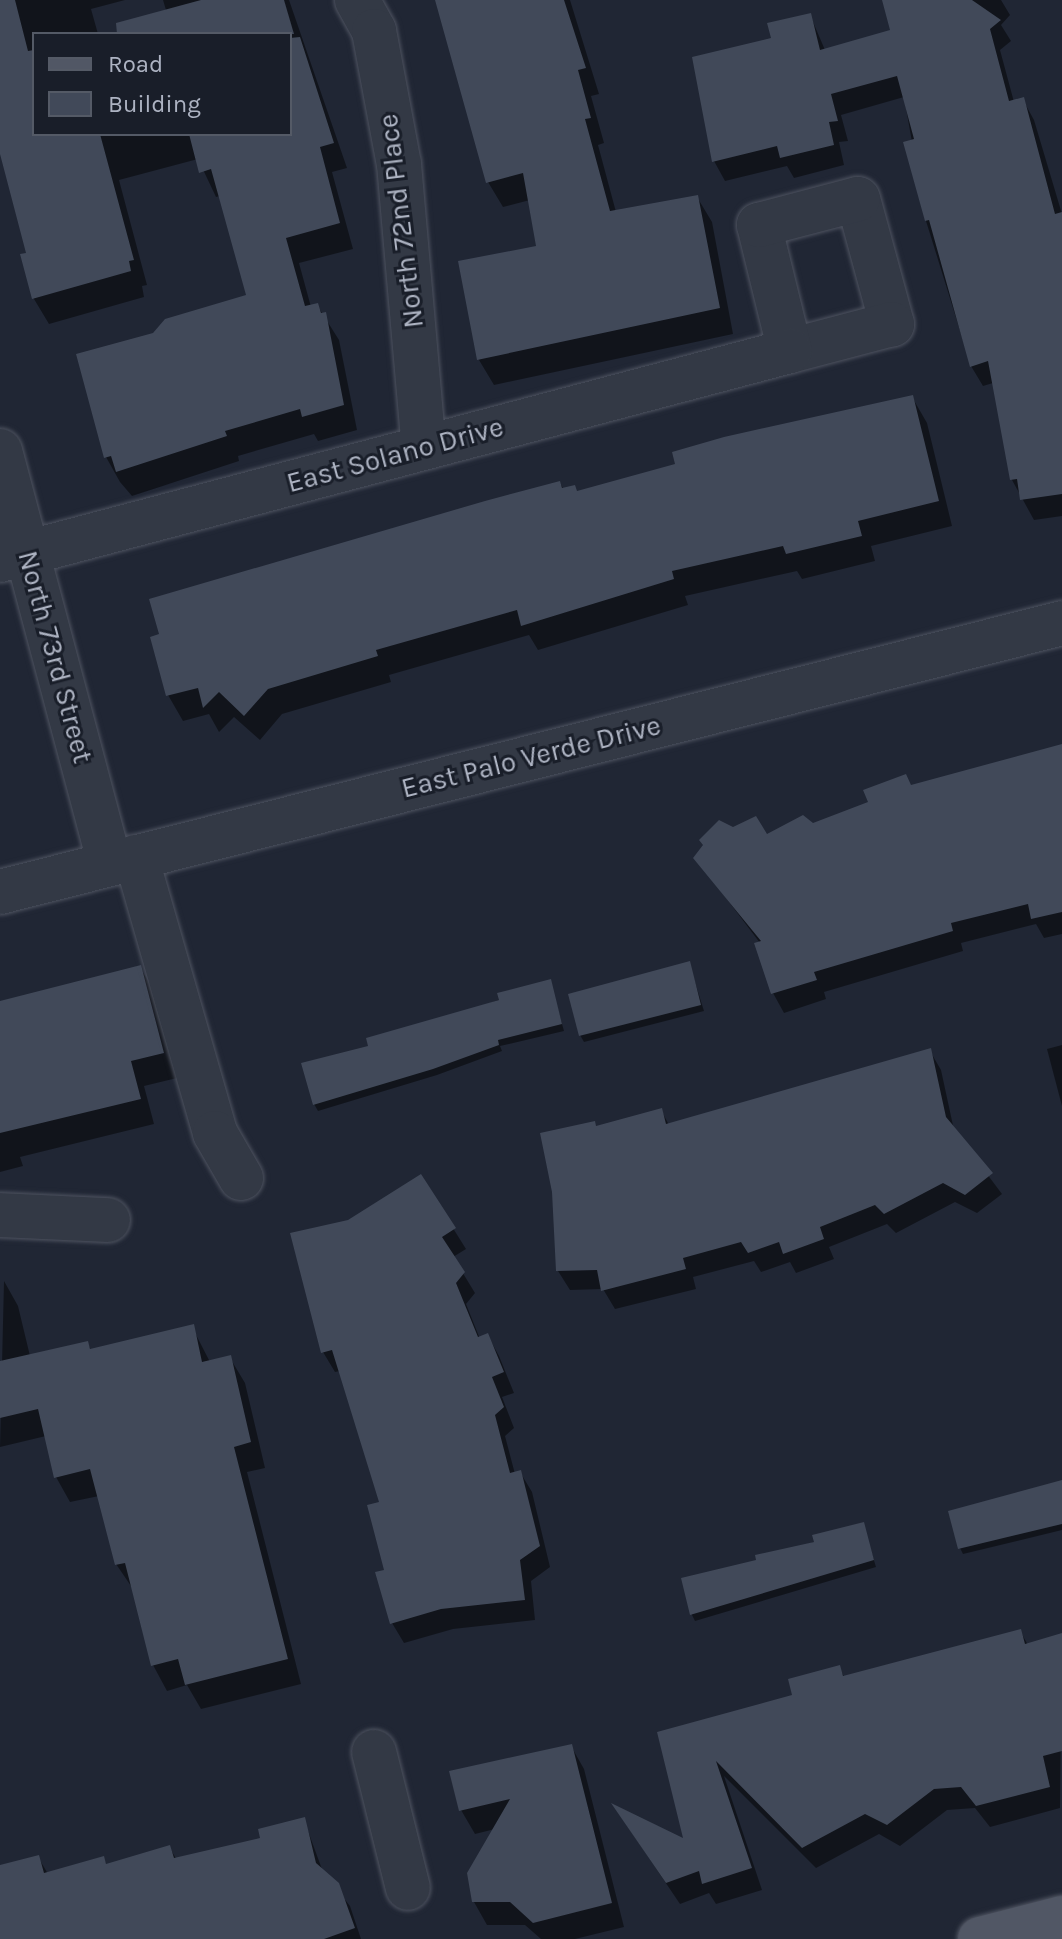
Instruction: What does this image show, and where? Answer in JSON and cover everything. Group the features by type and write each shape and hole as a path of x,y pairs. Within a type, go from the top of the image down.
{"main road":[{"path":"980,1939 1062,1918"}],"street":[{"name":"North 72nd Place","path":"357,0 374,31 399,164 424,447"},
{"name":"East Solano Drive","path":"14,556 790,351"},
{"name":"North 73rd Street","path":"0,451 14,556 123,860 215,1133 241,1178"},
{"name":"East Palo Verde Drive","path":"0,892 1062,623"},
{"path":"0,1215 108,1220"},
{"path":"374,1752 408,1888"}],"building":[{"path":"0,0 15,0 28,51 32,50 32,136 101,136 134,260 129,261 131,271 32,299 20,254 26,253 0,154"},
{"path":"201,0 284,0 294,34 117,32 116,23"},
{"path":"435,0 564,0 586,68 578,70 591,118 585,119 610,211 698,195 720,308 477,360 458,261 536,246 523,173 486,183"},
{"path":"882,0 972,0 1001,20 990,29 1009,101 1024,97 1055,214 1062,212 1062,494 1020,500 1017,479 1010,480 988,361 970,367 929,220 925,221 903,142 914,139 897,76 831,94 838,121 829,122 834,145 780,158 777,146 712,162 692,57 771,38 767,23 811,13 820,50 890,30"},
{"path":"300,37 334,143 320,147 340,223 286,238 305,306 318,303 321,313 326,312 344,405 302,417 300,409 225,431 227,436 116,472 111,456 104,458 76,354 153,333 165,319 246,295 211,169 199,173 190,136 292,136 292,38"},
{"path":"913,395 939,501 858,521 862,536 786,554 783,546 672,571 674,579 521,626 517,610 376,650 378,656 268,689 244,716 219,692 203,708 198,688 166,696 150,637 159,634 149,599 560,481 562,488 575,485 577,491 675,464 672,452 724,437"},
{"path":"1062,744 1062,912 1031,919 1028,904 951,923 953,931 814,972 817,980 771,994 754,943 761,941 693,858 703,845 699,840 719,820 733,827 756,816 767,834 803,815 813,823 868,802 863,790 906,774 911,785"},
{"path":"690,961 701,1005 579,1036 568,994"},
{"path":"141,965 164,1053 131,1061 141,1099 0,1133 0,1001"},
{"path":"551,979 562,1024 498,1040 499,1045 433,1069 313,1105 301,1063 368,1046 366,1038 499,1000 497,993"},
{"path":"931,1048 946,1117 993,1173 965,1195 943,1183 884,1214 875,1205 820,1227 824,1239 783,1254 779,1242 748,1253 741,1242 683,1258 686,1269 601,1291 597,1270 556,1271 552,1192 540,1133 595,1121 596,1126 662,1108 666,1124"},
{"path":"421,1174 456,1228 442,1237 465,1272 456,1283 478,1337 488,1333 504,1372 492,1377 504,1407 495,1415 510,1473 521,1470 540,1546 520,1560 525,1600 441,1609 390,1624 375,1572 384,1570 367,1505 379,1502 332,1350 321,1353 290,1233 348,1220"},
{"path":"194,1324 202,1362 231,1355 251,1442 234,1447 288,1659 185,1685 178,1659 151,1666 125,1563 115,1565 90,1469 54,1478 38,1409 0,1418 0,1361 88,1341 90,1349"},
{"path":"1062,1480 1062,1524 958,1549 948,1511"},
{"path":"864,1522 874,1560 690,1615 681,1578 756,1560 755,1555 814,1542 812,1535"},
{"path":"1021,1629 1025,1644 1062,1633 1062,1751 1043,1756 1050,1787 976,1806 961,1787 934,1789 887,1825 865,1814 802,1848 716,1761 752,1868 702,1884 699,1871 666,1883 611,1803 683,1838 657,1732 792,1695 788,1679 840,1665 843,1676"},
{"path":"572,1744 612,1903 533,1923 510,1902 472,1902 467,1873 510,1799 459,1811 449,1771"},
{"path":"305,1817 316,1863 339,1883 355,1928 324,1939 0,1939 0,1865 39,1855 44,1873 104,1856 106,1864 170,1845 174,1858 260,1838 258,1829"}]}
